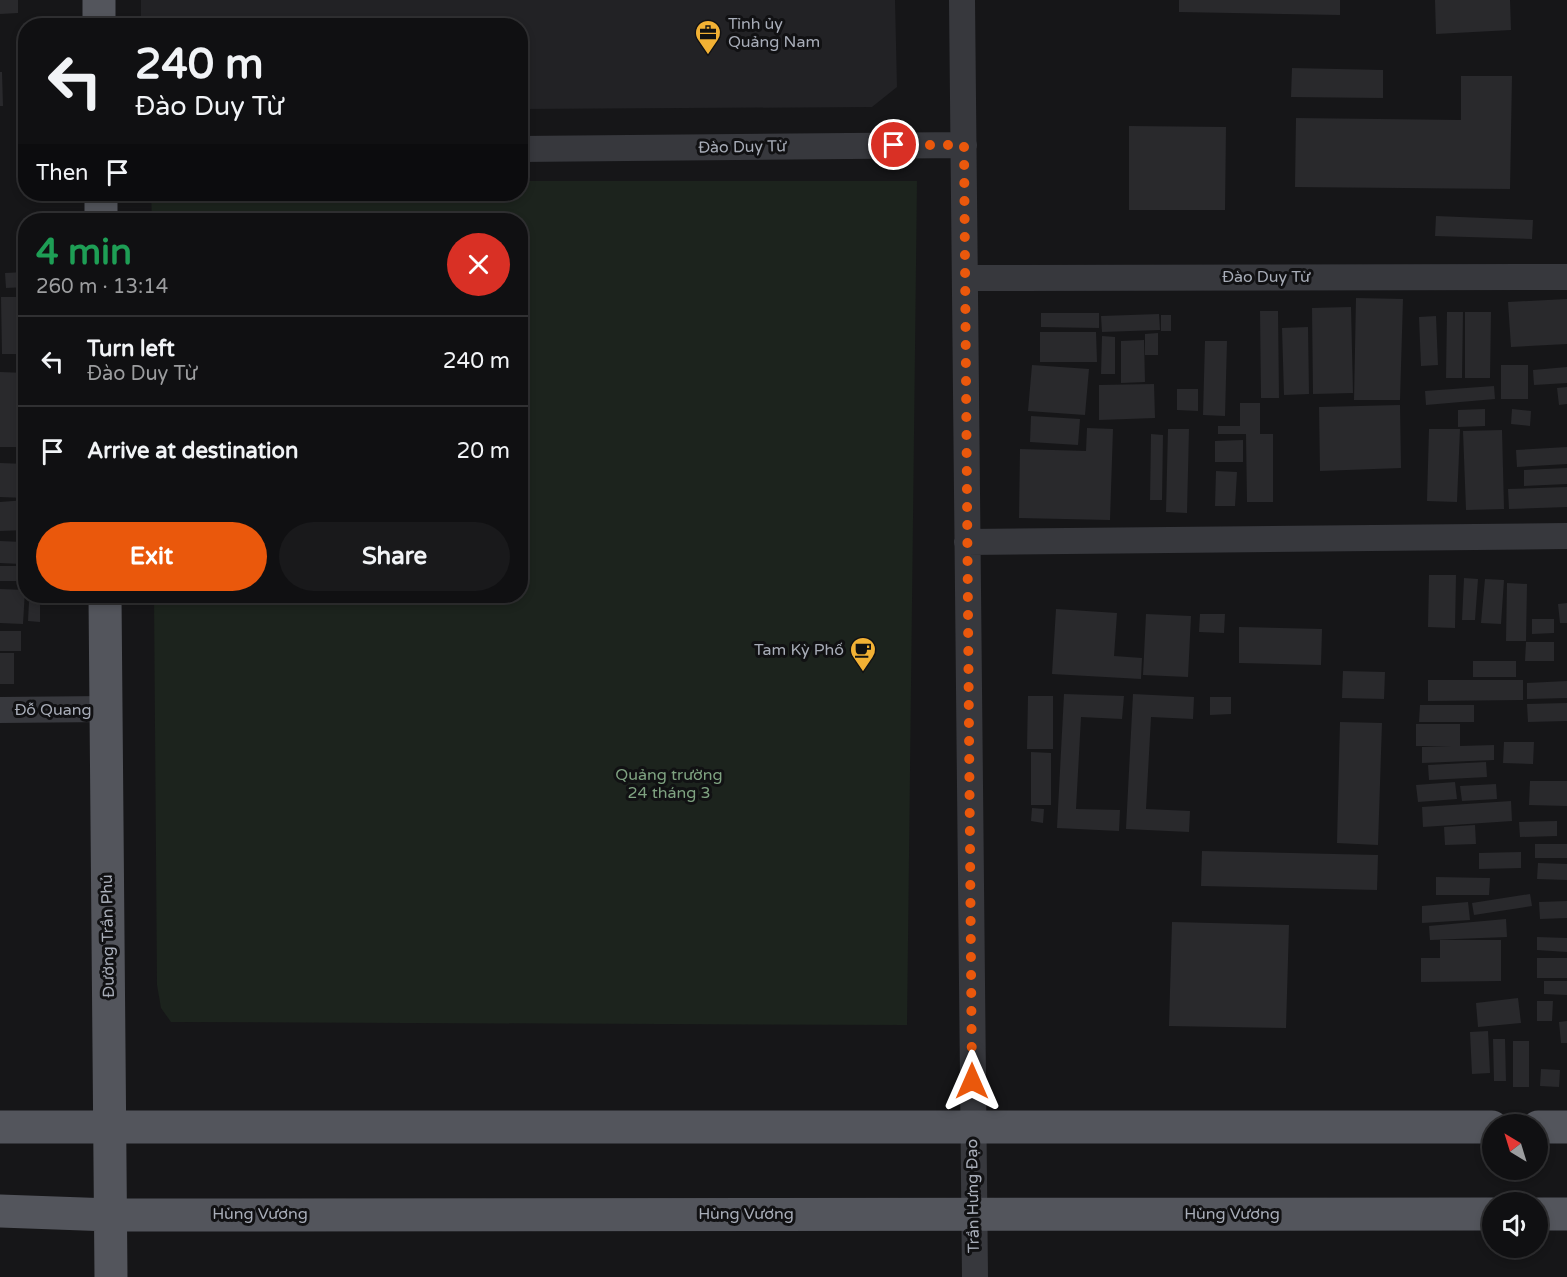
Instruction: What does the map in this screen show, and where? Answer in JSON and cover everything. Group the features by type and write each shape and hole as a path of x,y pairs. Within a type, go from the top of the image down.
{"main road":[{"path":"99,0 99,18"},
{"name":"Đường Trần Phú","path":"105,603 111,1277"},
{"path":"0,1127 1482,1127"},
{"path":"1548,1127 1567,1127"},
{"name":"Hùng Vương","path":"0,1211 111,1215 1482,1214"},
{"path":"1548,1214 1567,1214"}],"street":[{"name":"Trần Hưng Đạo","path":"962,0 975,1277"},
{"name":"Đào Duy Từ","path":"528,149 964,145"},
{"name":"Đào Duy Từ","path":"965,278 1567,277"},
{"path":"967,542 1567,536"},
{"name":"Đỗ Quang","path":"0,710 106,709"}],"shaded area":[{"name":"Tỉnh ủy Quảng Nam","path":"141,0 895,0 897,87 872,107 528,109 528,18 141,18"}],"green space":[{"name":"Quảng trường 24 tháng 3","path":"528,181 917,181 907,1025 171,1022 161,1008 157,985 154,603 528,603 528,213 152,213 151,201 528,201"}],"building":[{"path":"0,0 18,0 18,13 0,14"},
{"path":"1179,0 1340,0 1340,15 1179,12"},
{"path":"1435,0 1510,0 1511,30 1436,34"},
{"path":"1292,68 1383,70 1383,98 1291,97"},
{"path":"0,72 2,72 3,106 0,106"},
{"path":"1461,76 1512,76 1510,189 1295,187 1296,118 1461,120"},
{"path":"1129,126 1226,127 1225,210 1129,210"},
{"path":"1436,216 1533,220 1532,239 1435,236"},
{"path":"18,272 18,287 6,288 5,273"},
{"path":"1,297 16,297 17,354 2,354"},
{"path":"1356,298 1403,299 1400,400 1354,400"},
{"path":"1567,299 1567,344 1511,347 1508,302"},
{"path":"1351,307 1353,393 1313,394 1312,308"},
{"path":"1260,311 1278,311 1279,398 1261,398"},
{"path":"1447,312 1463,312 1462,378 1446,378"},
{"path":"1465,312 1491,312 1490,378 1465,378"},
{"path":"1041,313 1099,313 1099,328 1041,327"},
{"path":"1159,314 1160,330 1102,332 1101,316"},
{"path":"1161,315 1171,315 1171,331 1161,331"},
{"path":"1436,316 1438,365 1421,366 1419,317"},
{"path":"1308,327 1309,394 1284,395 1282,328"},
{"path":"1040,332 1096,332 1097,362 1040,362"},
{"path":"1158,333 1158,355 1145,355 1145,334"},
{"path":"1102,336 1115,337 1115,374 1101,374"},
{"path":"1144,340 1145,382 1121,383 1121,341"},
{"path":"1205,341 1227,341 1225,416 1203,415"},
{"path":"1032,365 1089,369 1085,415 1028,411"},
{"path":"1501,365 1528,365 1528,399 1501,399"},
{"path":"1567,367 1567,383 1534,385 1533,370"},
{"path":"0,372 18,373 18,447 0,447"},
{"path":"1154,384 1155,418 1099,420 1099,385"},
{"path":"1494,386 1495,399 1426,405 1425,391"},
{"path":"1567,387 1567,404 1559,405 1557,388"},
{"path":"1177,389 1198,389 1198,411 1177,410"},
{"path":"1240,403 1260,403 1260,434 1273,434 1273,502 1247,502 1246,434 1218,434 1218,426 1240,426"},
{"path":"1400,405 1401,468 1320,471 1319,407"},
{"path":"1485,409 1485,426 1458,427 1458,410"},
{"path":"1512,409 1531,411 1530,426 1511,424"},
{"path":"1031,416 1080,419 1078,445 1030,442"},
{"path":"1087,428 1113,429 1110,520 1019,518 1020,449 1086,451"},
{"path":"1168,429 1189,429 1187,513 1166,512"},
{"path":"1429,429 1460,429 1457,502 1427,501"},
{"path":"1502,430 1504,509 1466,510 1463,431"},
{"path":"1151,434 1163,435 1162,500 1150,500"},
{"path":"1243,440 1243,462 1215,462 1215,441"},
{"path":"1567,447 1567,464 1517,467 1516,450"},
{"path":"0,463 18,464 18,498 0,497"},
{"path":"1567,468 1567,484 1524,486 1524,470"},
{"path":"1216,471 1237,472 1235,506 1215,506"},
{"path":"1567,487 1567,507 1509,509 1508,489"},
{"path":"18,501 18,530 0,531 0,502"},
{"path":"0,541 18,542 18,564 0,563"},
{"path":"0,566 18,566 18,581 0,581"},
{"path":"1429,575 1456,575 1455,628 1428,627"},
{"path":"1464,578 1478,579 1475,620 1462,620"},
{"path":"1485,579 1504,580 1501,624 1481,623"},
{"path":"1507,583 1527,584 1526,641 1506,641"},
{"path":"0,589 18,590 18,603 24,603 23,624 0,623"},
{"path":"29,603 40,603 40,622 28,621"},
{"path":"1567,603 1567,623 1560,623 1558,604"},
{"path":"1056,609 1117,613 1114,656 1142,658 1141,679 1052,674"},
{"path":"1146,614 1191,616 1188,677 1143,675"},
{"path":"1200,614 1225,614 1224,633 1199,632"},
{"path":"1532,619 1554,619 1554,633 1532,634"},
{"path":"1239,627 1322,629 1321,665 1239,663"},
{"path":"0,631 21,631 21,651 0,651"},
{"path":"1526,642 1554,642 1554,661 1525,661"},
{"path":"0,653 14,653 14,684 0,684"},
{"path":"1473,661 1516,661 1516,677 1473,677"},
{"path":"1343,671 1385,672 1384,699 1342,698"},
{"path":"1428,680 1523,680 1523,700 1428,701"},
{"path":"1567,681 1567,698 1527,699 1527,683"},
{"path":"1064,694 1124,696 1122,719 1081,717 1076,809 1120,810 1119,831 1057,828"},
{"path":"1133,694 1194,697 1193,719 1151,717 1146,809 1190,811 1189,832 1126,829"},
{"path":"1028,696 1053,696 1053,749 1027,749"},
{"path":"1210,697 1231,697 1231,714 1210,715"},
{"path":"1567,703 1567,721 1528,722 1527,704"},
{"path":"1420,705 1474,705 1474,722 1419,722"},
{"path":"1340,722 1382,723 1378,845 1337,843"},
{"path":"1416,724 1460,724 1460,746 1494,745 1494,760 1422,763 1422,747 1451,746 1416,746"},
{"path":"1504,742 1534,742 1533,764 1503,763"},
{"path":"1031,752 1051,753 1051,805 1031,805"},
{"path":"1486,762 1487,777 1429,780 1428,765"},
{"path":"1530,781 1567,781 1567,806 1529,805"},
{"path":"1455,782 1457,799 1418,802 1416,785"},
{"path":"1496,784 1497,799 1462,801 1460,786"},
{"path":"1511,801 1512,821 1423,827 1422,807"},
{"path":"1032,808 1044,809 1043,823 1031,821"},
{"path":"1557,821 1557,836 1520,837 1519,822"},
{"path":"1475,825 1476,844 1445,845 1444,827"},
{"path":"1535,844 1567,844 1567,858 1535,858"},
{"path":"1202,851 1378,855 1377,890 1201,886"},
{"path":"1521,852 1521,868 1479,869 1479,853"},
{"path":"1538,863 1567,864 1567,880 1537,879"},
{"path":"1436,877 1490,878 1489,895 1436,895"},
{"path":"1530,894 1532,906 1474,915 1472,903"},
{"path":"1567,901 1567,918 1540,919 1539,902"},
{"path":"1468,902 1470,920 1422,923 1422,906"},
{"path":"1506,919 1507,937 1430,940 1429,926"},
{"path":"1172,922 1289,925 1286,1028 1169,1026"},
{"path":"1537,937 1567,938 1567,952 1537,950"},
{"path":"1440,940 1501,940 1501,981 1421,982 1421,958 1440,958"},
{"path":"1537,958 1567,958 1567,978 1537,978"},
{"path":"1544,981 1567,981 1567,995 1544,994"},
{"path":"1518,998 1521,1023 1478,1027 1476,1003"},
{"path":"1537,1001 1553,1001 1552,1021 1537,1021"},
{"path":"1567,1021 1567,1043 1561,1043 1559,1022"},
{"path":"1488,1031 1490,1073 1472,1074 1470,1032"},
{"path":"1493,1039 1505,1039 1506,1081 1494,1081"},
{"path":"1513,1041 1529,1041 1529,1087 1513,1087"},
{"path":"1541,1069 1560,1070 1559,1087 1540,1086"}],"place":[{"name":"Tỉnh ủy Quảng Nam","path":"708,56"},
{"name":"Tam Kỳ Phố","path":"863,673"}],"route":[{"path":"894,145 964,145 972,1081"}]}
